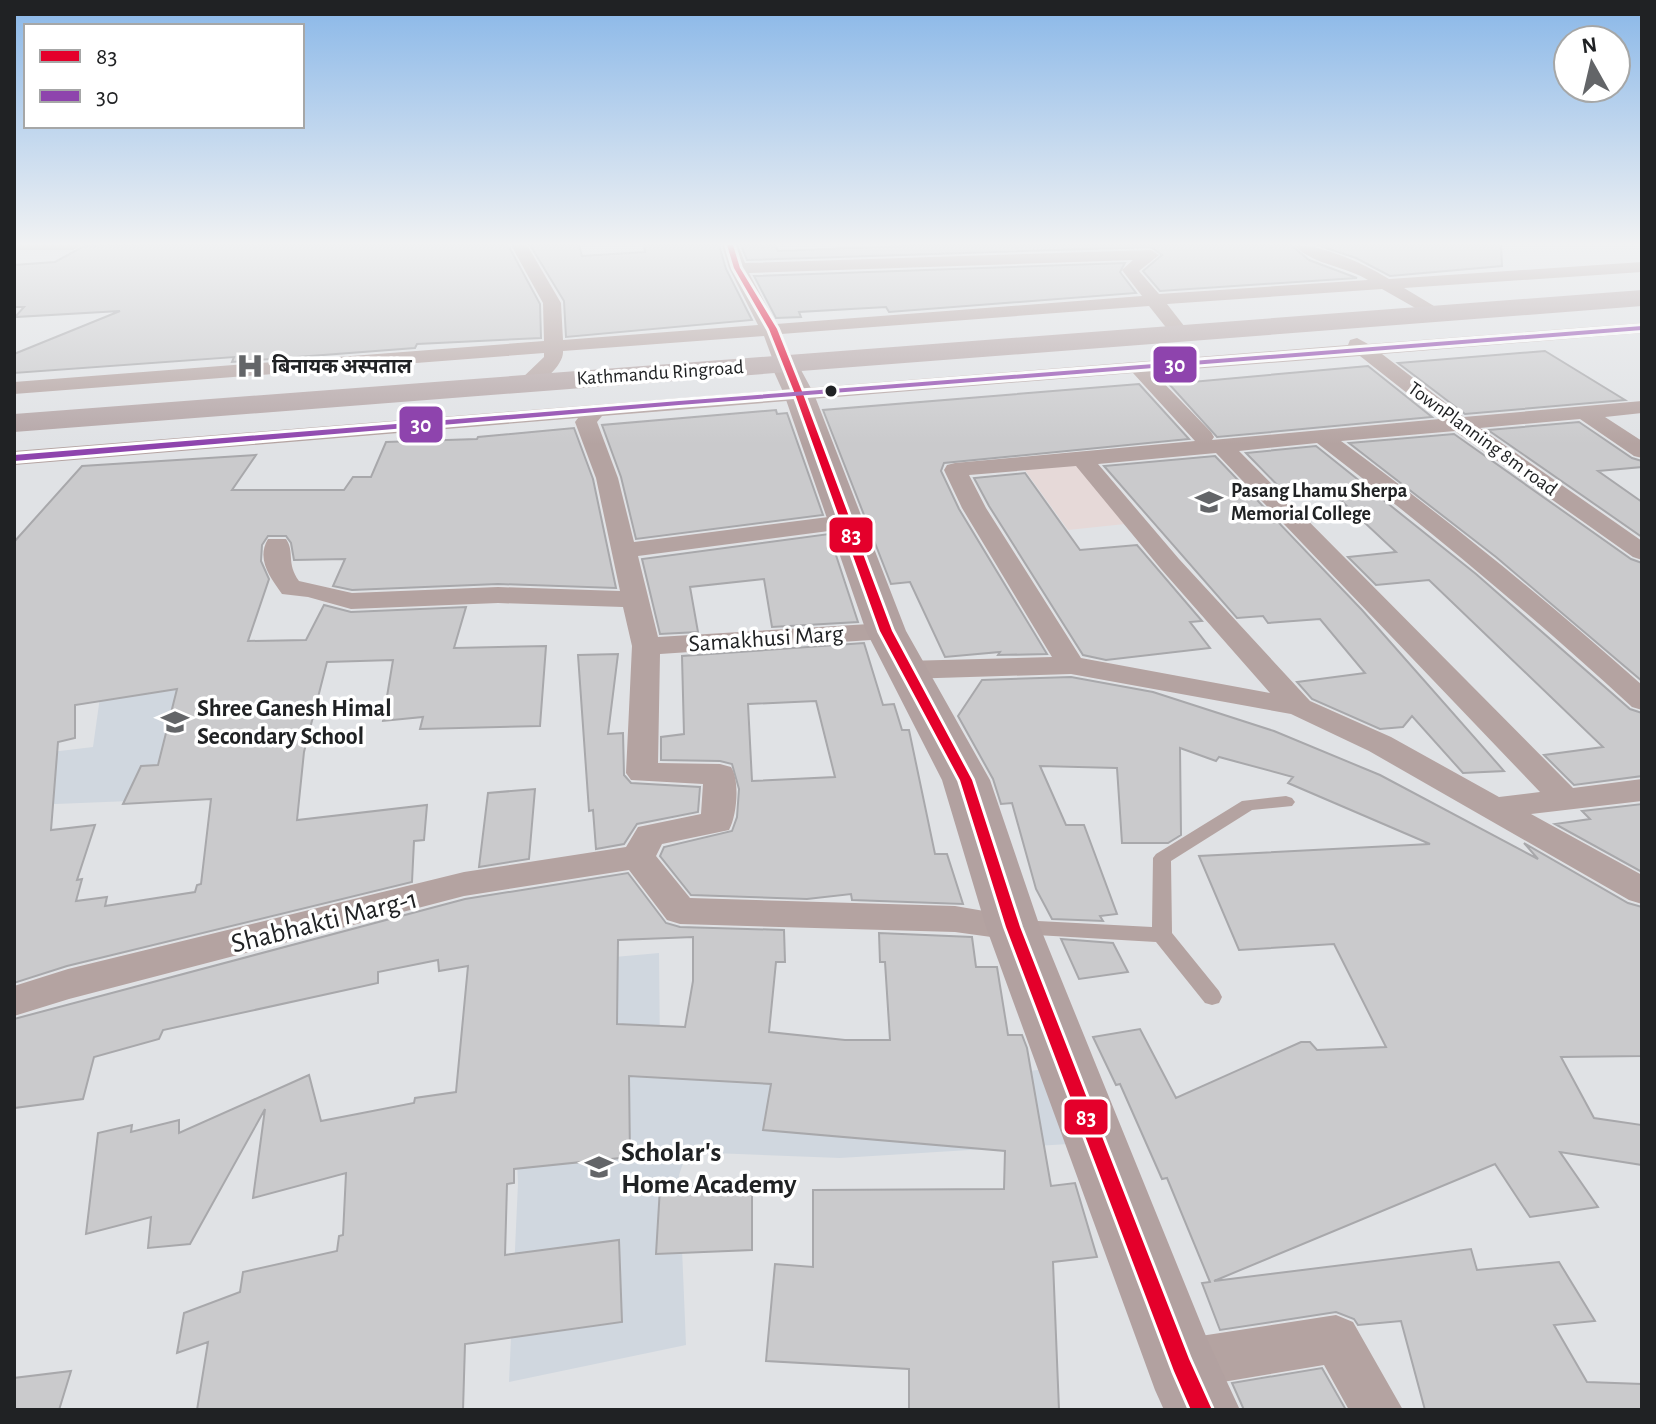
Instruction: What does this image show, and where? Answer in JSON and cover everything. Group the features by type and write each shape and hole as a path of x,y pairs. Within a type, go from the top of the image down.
{"highway":[{"name":"Kathmandu Ringroad","path":"14,423 1455,311"}],"main road":[{"path":"785,362 896,651 966,780 1013,927 1181,1364 1202,1410"}],"street":[{"path":"528,382 554,358 552,311"},
{"path":"759,311 785,362"},
{"path":"14,458 595,411 785,362 1092,311"},
{"path":"1163,311 1179,331"},
{"name":"TownPlanning 8m road","path":"1327,320 1458,423 1642,552"},
{"path":"14,388 130,374 553,348 785,362 1138,367 1642,328"},
{"path":"1138,367 1567,801"},
{"path":"110,415 130,374"},
{"path":"1071,665 974,508 955,470 1212,441 1322,437 1642,407"},
{"path":"595,411 586,422 607,478 646,646 642,773 720,774 717,822 650,835 638,857 680,911 955,919 1013,927"},
{"path":"1582,411 1642,451"},
{"path":"1322,437 1421,511 1528,599 1642,701"},
{"path":"1081,457 1170,564 1299,707 1380,744 1642,891"},
{"path":"622,551 844,522"},
{"path":"277,544 277,568 291,588 310,589 351,601 498,595 635,599"},
{"name":"Samakhusi Marg","path":"646,646 896,651 1071,665 1299,707"},
{"path":"1496,808 1642,790"},
{"name":"Shabhakti Marg-1","path":"14,1001 68,984 464,884 638,857"},
{"path":"1181,1364 1336,1339 1377,1410"}],"lane":[{"path":"1212,997 1162,935 1162,858 1248,805 1286,802"},
{"path":"1013,927 1162,935"}],"shaded area":[{"path":"1077,464 1125,524 1068,530 1024,469"},
{"name":"Shree Ganesh Himal Secondary School","path":"269,673 229,797 31,805 35,754 93,747 100,697"},
{"name":"Scholar's Home Academy","path":"659,953 660,1053 972,1076 1071,1067 1100,1142 840,1158 687,1152 679,1175 686,1345 509,1382 518,1183 516,1140 559,962"}],"building":[{"path":"20,311 112,311 15,317"},
{"path":"119,311 540,311 541,338 417,344 415,348 232,362 234,357 14,373 14,354"},
{"path":"565,311 748,311 752,320 566,337"},
{"path":"773,311 809,311 799,312 801,317 776,318"},
{"path":"1545,351 1625,400 1465,414 1398,363"},
{"path":"1368,366 1432,417 1217,437 1169,384"},
{"path":"1139,384 1189,439 944,463 941,471 959,509 1047,654 998,655 1000,652 945,657 910,582 891,584 823,410"},
{"path":"776,410 777,414 787,413 823,515 636,539 621,477 602,425"},
{"path":"1579,422 1632,458 1642,461 1642,467 1598,471 1642,502 1642,537 1488,430"},
{"path":"574,428 593,479 616,588 498,584 352,590 333,586 345,559 294,560 291,543 286,536 268,536 262,545 261,561 269,579 248,641 306,640 324,605 351,612 466,607 454,648 546,646 540,726 420,729 423,717 383,721 393,660 327,662 304,752 297,820 427,805 424,840 414,841 412,882 67,966 14,983 14,542 82,466 256,455 232,490 344,490 353,477 371,477 386,442","holes":["177,689 158,765 141,766 123,804 211,799 201,884 197,885 195,892 105,906 107,897 76,901 82,879 77,880 95,825 51,830 58,742 75,738 75,705"]},
{"path":"1454,434 1631,559 1642,563 1642,681 1496,557 1349,443"},
{"path":"1316,446 1476,574 1630,709 1642,713 1642,776 1574,785 1544,755 1603,747 1429,580 1376,585 1348,557 1396,552 1334,494 1290,498 1246,453"},
{"path":"1215,456 1362,610 1504,771 1463,773 1412,716 1403,727 1380,729 1312,699 1297,682 1365,673 1320,619 1268,623 1263,616 1237,618 1104,466"},
{"path":"1025,473 1080,550 1137,545 1202,621 1190,622 1210,648 1106,660 1083,655 974,478"},
{"path":"829,534 858,622 772,627 764,579 690,587 698,632 660,634 642,559"},
{"path":"864,643 883,705 894,704 902,730 909,730 935,854 947,854 963,904 852,900 851,894 807,899 691,895 660,856 664,847 732,831 737,817 739,789 732,764 661,760 661,737 684,734 682,656","holes":["816,701 835,777 752,781 748,704"]},
{"path":"618,654 608,734 623,733 624,775 631,783 700,787 698,812 637,824 624,844 596,849 593,810 589,811 578,655"},
{"path":"1071,677 1153,692 1274,731 1380,775 1538,859 1524,843 1628,903 1642,907 1642,1056 1561,1057 1594,1118 1642,1125 1642,1165 1560,1152 1598,1207 1530,1217 1495,1164 1214,1281 1471,1249 1477,1270 1559,1262 1595,1321 1554,1325 1587,1382 1642,1384 1642,1410 1425,1410 1401,1321 1358,1325 1354,1319 1336,1312 1220,1330 1202,1283 1210,1282 1167,1178 1162,1179 1120,1084 1116,1085 1093,1037 1140,1029 1176,1098 1301,1042 1310,1042 1317,1050 1386,1047 1334,944 1239,950 1199,856 1430,844 1288,783 1293,777 1219,757 1216,761 1180,748 1181,835 1168,843 1122,843 1117,768 1040,766 1066,825 1084,825 1117,914 1100,916 1103,921 1052,919 1036,889 1012,803 1001,804 993,779 958,716 982,680"},
{"path":"535,789 529,859 479,867 488,793"},
{"path":"1642,804 1642,872 1555,824 1590,819 1582,811"},
{"path":"628,873 666,923 680,927 784,930 785,962 776,962 769,1032 845,1040 890,1040 885,962 880,962 879,933 972,937 976,967 997,967 1008,1035 1022,1035 1027,1048 1051,1186 1075,1183 1097,1257 1053,1262 1059,1410 909,1410 909,1369 766,1361 775,1264 813,1267 813,1190 1004,1189 1005,1151 763,1130 771,1084 629,1076 630,1157 514,1169 514,1183 507,1184 505,1255 619,1240 622,1322 465,1344 463,1410 197,1410 208,1342 177,1353 184,1313 240,1292 243,1272 337,1251 339,1236 343,1235 346,1173 253,1198 265,1109 190,1244 148,1248 151,1217 86,1234 98,1133 132,1125 131,1132 179,1120 179,1133 309,1075 321,1121 414,1103 415,1098 456,1092 468,966 439,971 438,960 378,972 378,983 163,1030 159,1039 94,1057 83,1099 14,1108 14,1019 465,899","holes":["693,937 693,981 685,1027 617,1024 618,940"]},
{"path":"1061,939 1113,943 1128,972 1079,979"},
{"path":"752,1184 752,1250 656,1254 660,1188"},
{"path":"1322,1368 1346,1410 1244,1410 1232,1383"},
{"path":"71,1371 59,1410 14,1410 14,1378"}],"transit line":[{"name":"83","path":"763,311 773,329 799,394 886,631 966,780 1013,927 1181,1364 1202,1410"},
{"name":"30","path":"14,458 1642,328"}],"place":[{"name":"बिनायक अस्पताल","path":"250,366"},
{"name":"Pasang Lhamu Sherpa Memorial College","path":"1209,502"},
{"name":"Shree Ganesh Himal Secondary School","path":"175,722"},
{"name":"Scholar's Home Academy","path":"599,1167"}]}
